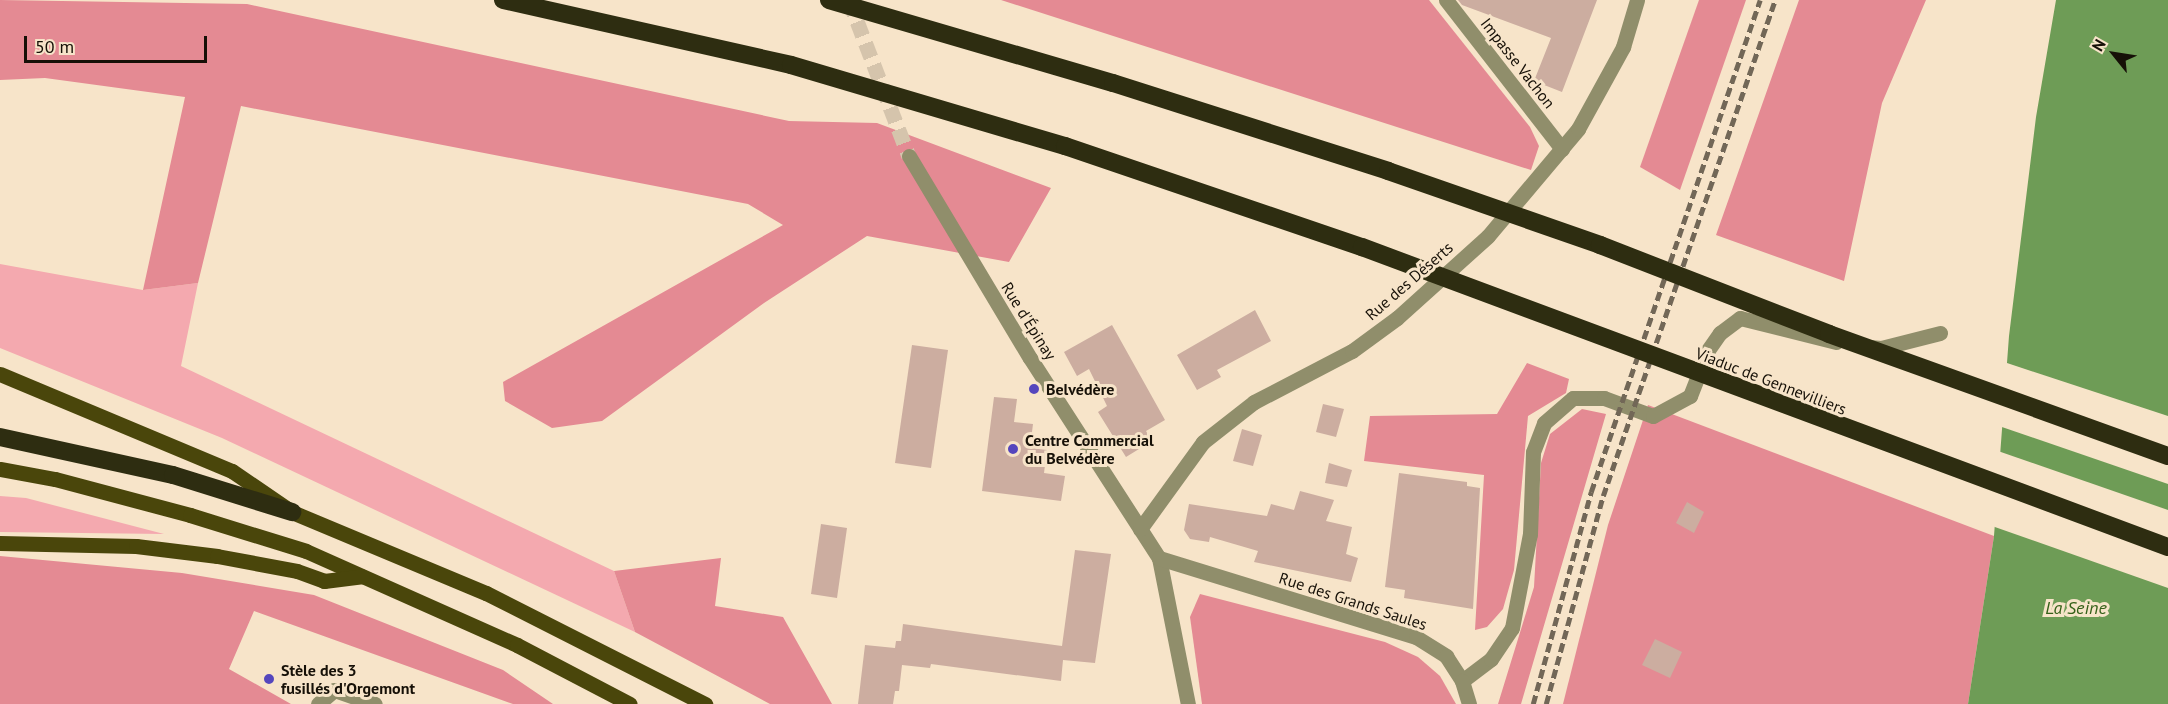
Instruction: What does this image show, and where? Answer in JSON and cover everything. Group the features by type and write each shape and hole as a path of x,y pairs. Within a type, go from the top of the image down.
{"highway":[{"name":"Viaduc de Gennevilliers","path":"503,0 791,65 1065,146 1362,247 2168,547"},
{"path":"829,0 1113,83 1388,171 1600,245 1840,338 2168,456"},
{"path":"0,437 173,475 292,512"}],"main road":[{"path":"0,374 232,471 292,512 486,593 705,704"},
{"path":"0,469 55,479 190,515 306,551 517,645 630,704"},
{"path":"0,543 136,546 217,556 297,572 324,581 363,575"}],"street":[{"name":"Impasse Vachon","path":"1446,0 1562,149"},
{"name":"Rue des Déserts","path":"1140,530 1203,442 1254,402 1352,351 1397,318 1488,236 1562,149 1609,74 1623,46 1637,0"},
{"name":"Rue d'Épinay","path":"909,156 1159,558 1188,704"},
{"path":"1462,681 1491,659 1512,628 1530,534 1533,452 1544,423 1573,398 1604,398 1653,416 1690,396 1708,350 1720,333 1740,318 1816,339 1881,348 1940,333"},
{"name":"Rue des Grands Saules","path":"1159,558 1416,638 1446,656 1462,681 1469,704"},
{"path":"318,704 334,690 375,704"}],"shaded area":[{"path":"0,0 247,4 789,121 877,123 1051,188 1009,262 867,236 764,303 602,421 552,428 505,401 503,382 783,225 748,204 241,106 198,283 143,290 185,97 45,78 0,80"},
{"path":"1001,0 1429,0 1530,127 1539,146 1531,170"},
{"path":"1699,0 1746,0 1680,190 1640,167"},
{"path":"1799,0 1926,0 1882,103 1844,281 1716,235"},
{"path":"0,264 143,290 198,283 181,366 614,571 635,632 222,438 0,348"},
{"path":"1527,363 1569,379 1566,393 1528,416 1514,570 1503,609 1487,627 1475,630 1484,475 1364,461 1370,416 1497,414"},
{"path":"1648,405 1994,536 1968,704 1563,704 1608,525"},
{"path":"1582,409 1606,414 1521,704 1498,704 1534,587 1541,463 1550,434"},
{"path":"0,496 26,498 164,534 0,532"},
{"path":"0,556 182,573 314,595 503,670 553,704 513,704 254,611 229,669 291,704 0,704"},
{"path":"721,558 715,606 783,617 832,704 770,704 635,632 614,571"},
{"path":"1200,594 1385,642 1418,657 1440,676 1456,704 1202,704 1190,617"}],"water":[{"name":"La Seine","path":"2056,0 2168,0 2168,704 1968,704 1994,536 2009,336 2036,117"}],"pier":[{"path":"2004,362 2168,416 2168,484 1999,426"},
{"path":"1998,451 2168,510 2168,588 1992,526"}],"building":[{"path":"1458,0 1597,0 1562,92 1534,81 1551,38 1462,5"},
{"path":"1255,310 1271,341 1217,370 1221,377 1197,390 1177,355"},
{"path":"1112,325 1165,420 1146,431 1152,441 1126,457 1098,412 1107,406 1089,369 1077,376 1064,352"},
{"path":"912,345 948,350 931,468 895,463"},
{"name":"Centre Commercial du Belvédère","path":"994,397 1017,399 1014,422 1033,424 1030,448 1047,450 1044,473 1065,476 1061,501 982,491"},
{"path":"1323,404 1344,409 1336,437 1316,432"},
{"path":"1242,429 1262,435 1253,466 1233,461"},
{"path":"1329,463 1352,470 1347,487 1325,483"},
{"path":"1399,473 1467,482 1467,486 1480,488 1473,609 1404,598 1405,590 1385,587"},
{"path":"1300,491 1334,500 1326,521 1352,527 1346,554 1358,558 1351,582 1254,562 1258,551 1210,537 1209,542 1190,539 1184,530 1189,504 1267,516 1271,504 1294,510"},
{"path":"1687,502 1704,512 1694,533 1676,523"},
{"path":"821,524 847,528 837,598 811,594"},
{"path":"1075,550 1111,554 1095,663 1063,660 1061,681 931,664 930,668 902,665 899,691 895,691 893,704 858,704 865,645 895,648 896,641 901,641 903,624 1062,646"},
{"path":"1655,639 1682,652 1670,678 1642,665"}],"tunnel":[{"path":"849,0 909,156"}],"railway":[{"path":"1533,704 1591,492 1760,0"},
{"path":"1546,704 1603,496 1775,0"}],"place":[{"name":"Belvédère","path":"1034,389"},
{"name":"Centre Commercial du Belvédère","path":"1013,449"},
{"name":"Stèle des 3 fusillés d'Orgemont","path":"269,679"}]}
